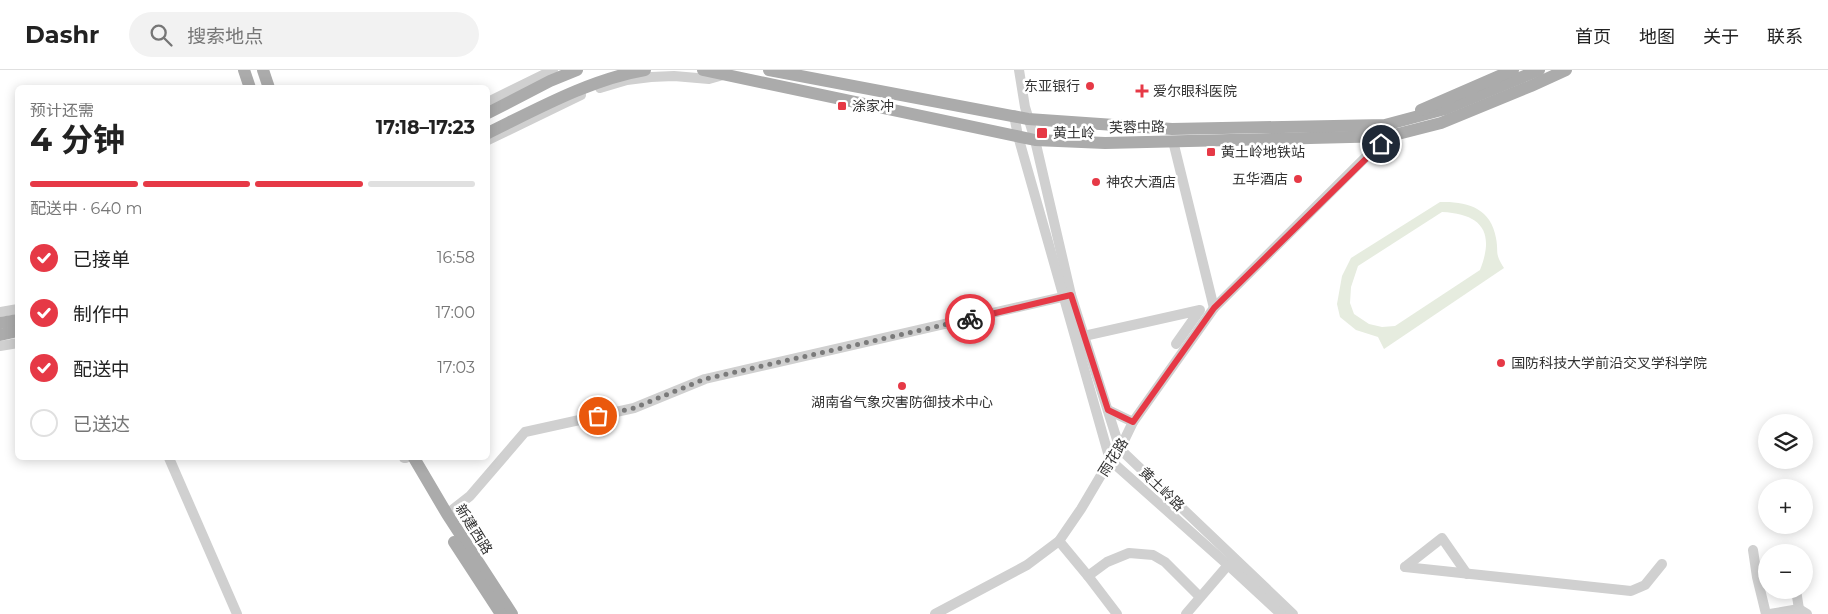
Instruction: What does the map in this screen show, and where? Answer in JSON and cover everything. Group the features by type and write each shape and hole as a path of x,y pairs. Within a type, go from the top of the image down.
{"main road":[{"path":"237,70 242,85"},
{"path":"244,70 249,85"},
{"path":"253,70 258,85"},
{"path":"264,70 269,85"},
{"path":"490,112 553,74 577,70"},
{"path":"490,132 616,73 644,70"},
{"name":"芙蓉中路","path":"703,70 1035,140 1105,143 1386,137 1440,123 1566,70"},
{"name":"芙蓉中路","path":"769,70 804,74 1028,119 1172,129 1385,125 1445,109 1539,70"},
{"path":"1407,120 1425,108 1513,70"},
{"path":"0,324 15,321"},
{"path":"0,334 15,332"},
{"name":"新建西路","path":"406,460 459,549 501,614"},
{"name":"新建西路","path":"415,460 447,514 512,614"}],"street":[{"name":"黄土岭路","path":"1019,70 1028,119 1035,140 1068,296 1110,460 1281,614"},
{"path":"490,101 553,74"},
{"path":"490,139 583,94 627,80 674,76 709,79 724,74"},
{"name":"黄土岭路","path":"1014,115 1018,136 1068,296 1084,336 1120,449 1293,614"},
{"name":"雨花路","path":"936,614 1027,565 1059,541 1082,509 1110,460 1120,449 1133,422 1214,308 1386,137"},
{"path":"1173,141 1214,308"},
{"path":"447,514 470,496 525,432 634,408 705,379 1068,296"},
{"path":"0,312 15,310"},
{"path":"1084,336 1200,310 1176,344"},
{"path":"0,346 15,344"},
{"path":"1108,410 1133,422"},
{"path":"170,460 237,614"},
{"path":"1468,574 1442,538 1405,567 1468,574 1631,591 1645,585 1662,564"},
{"path":"1059,541 1117,614"},
{"path":"1753,550 1758,564"},
{"path":"1088,576 1107,562 1129,553 1153,555 1165,562 1200,597"},
{"path":"1186,614 1228,565"},
{"path":"1764,599 1766,614"},
{"path":"1770,614 1803,612 1799,599"}],"shaded area":[{"path":"1440,202 1450,202 1476,208 1489,220 1496,238 1498,256 1504,268 1384,349 1378,337 1356,330 1340,317 1337,304 1342,276 1351,258","holes":["1442,212 1456,214 1476,221 1482,228 1486,245 1480,270 1395,326 1382,327 1369,324 1354,314 1350,303 1351,287 1358,266"]}],"way so far":[{"path":"598,416 634,408 705,379 970,319"}],"place":[{"name":"东亚银行","path":"1090,86"},
{"name":"爱尔眼科医院","path":"1142,91"},
{"name":"涂家冲","path":"842,106"},
{"name":"黄土岭","path":"1042,133"},
{"name":"黄土岭地铁站","path":"1211,152"},
{"name":"五华酒店","path":"1298,179"},
{"name":"神农大酒店","path":"1096,182"},
{"name":"国防科技大学前沿交叉学科学院","path":"1501,363"},
{"name":"湖南省气象灾害防御技术中心","path":"902,386"}],"route":[{"path":"970,319 1071,295 1108,410 1133,422 1214,308 1381,144"}]}
